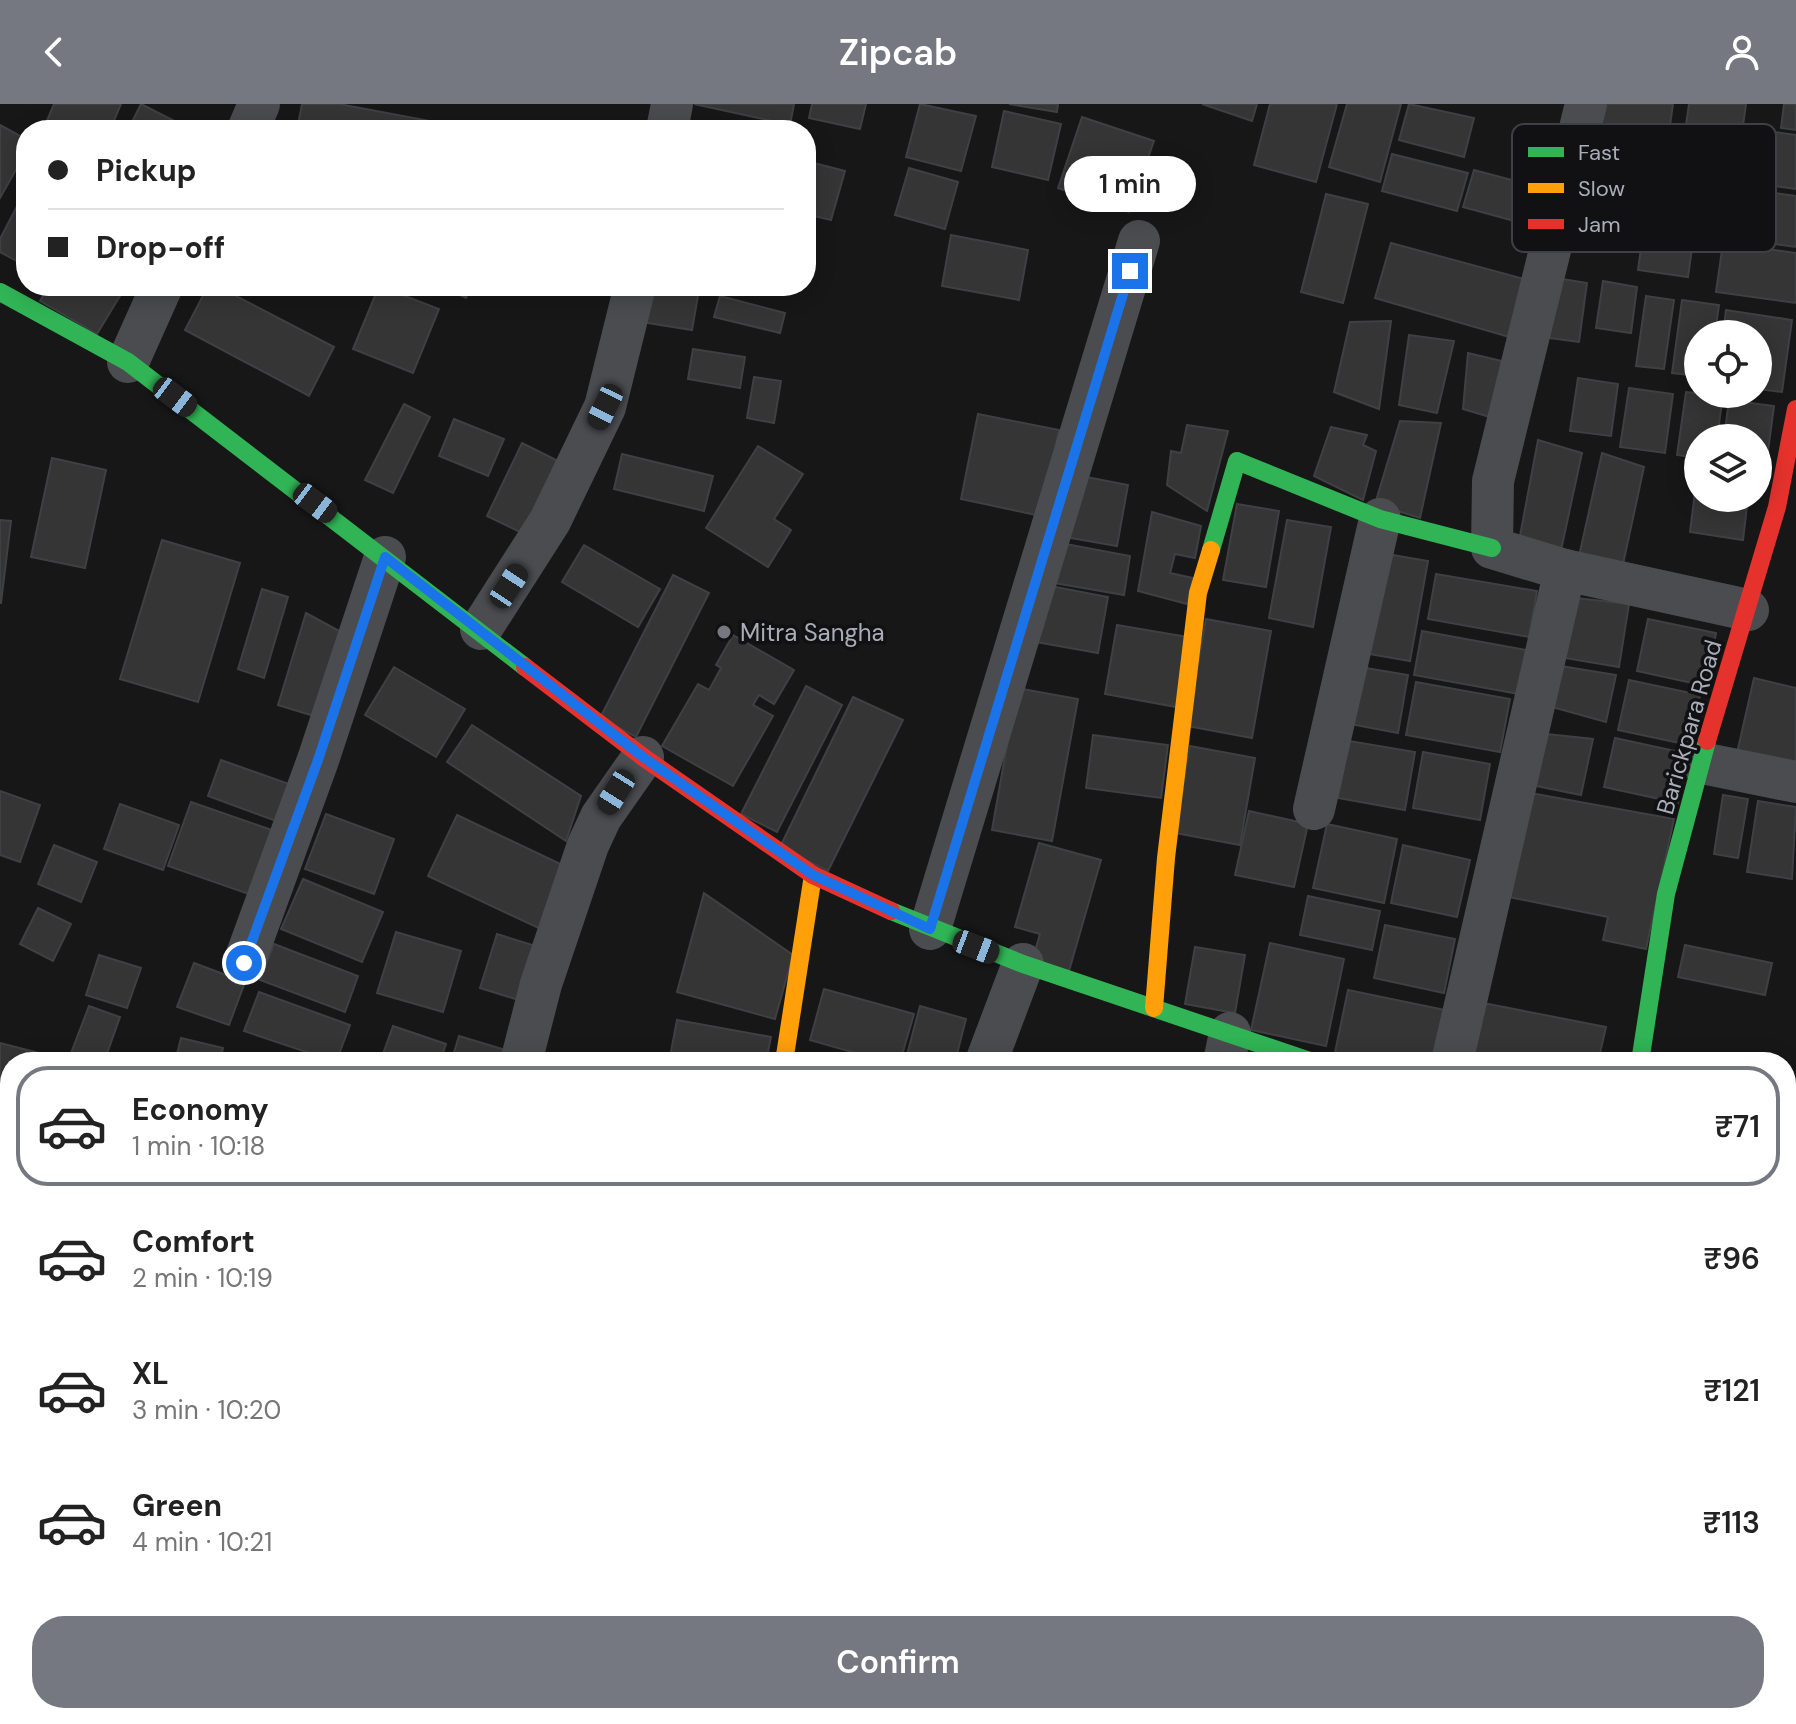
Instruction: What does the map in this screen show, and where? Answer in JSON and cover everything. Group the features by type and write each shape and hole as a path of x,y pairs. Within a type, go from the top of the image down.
{"street":[{"path":"1581,124 1586,104"},
{"path":"930,929 1139,241"},
{"path":"1492,548 1493,481 1549,252"},
{"path":"0,292 128,362 481,629 643,757 813,875 930,929 1154,1008 1227,1048 1252,1052"},
{"path":"128,362 158,296"},
{"path":"481,629 550,521 605,407 633,296"},
{"name":"Barickpara Road","path":"1642,1052 1666,894 1777,507 1796,409"},
{"path":"1154,1008 1166,858 1198,593 1237,461 1380,519 1565,570 1748,610"},
{"path":"1314,809 1380,519"},
{"path":"244,963 318,760 385,557"},
{"path":"1454,1052 1565,570"},
{"path":"524,1052 541,984 588,845 601,817 643,757"},
{"path":"1702,763 1796,782"},
{"path":"786,1052 813,875"},
{"path":"990,1052 1023,964"}],"building":[{"path":"54,104 121,104 114,120 47,120"},
{"path":"141,104 172,120 133,120"},
{"path":"302,104 339,104 424,120 299,120"},
{"path":"694,104 794,104 791,120 767,120"},
{"path":"812,104 866,104 860,129 809,118"},
{"path":"920,104 976,116 961,171 906,157"},
{"path":"1009,104 1058,104 1057,112"},
{"path":"1202,104 1257,104 1252,121"},
{"path":"1270,104 1337,104 1316,182 1254,165"},
{"path":"1347,104 1401,104 1380,182 1329,167"},
{"path":"1409,104 1474,118 1464,157 1399,140"},
{"path":"1602,104 1673,104 1670,124 1599,124"},
{"path":"1689,104 1746,104 1743,124 1686,124"},
{"path":"1784,104 1796,104 1796,130 1781,128"},
{"path":"1004,111 1061,124 1048,180 992,167"},
{"path":"1082,117 1154,141 1129,212 1058,188"},
{"path":"0,125 16,134 16,170 0,198"},
{"path":"1776,132 1796,135 1796,189 1776,186"},
{"path":"1392,154 1468,173 1457,211 1382,191"},
{"path":"816,164 845,171 831,220 816,216"},
{"path":"909,168 958,182 945,229 895,215"},
{"path":"1474,170 1512,180 1512,220 1463,207"},
{"path":"1776,193 1796,196 1796,247 1776,244"},
{"path":"1326,194 1368,204 1343,303 1301,292"},
{"path":"16,208 16,261 0,252 0,239"},
{"path":"951,235 1028,250 1019,300 942,286"},
{"path":"1391,243 1528,280 1516,339 1375,298"},
{"path":"1776,250 1796,253 1796,303 1716,292 1722,252"},
{"path":"1640,252 1691,252 1688,277 1638,270"},
{"path":"1550,277 1587,283 1579,342 1541,337"},
{"path":"1603,281 1637,287 1631,333 1596,328"},
{"path":"43,296 120,296 97,334 40,301"},
{"path":"203,296 236,296 334,347 309,396 185,330"},
{"path":"375,296 405,296 439,309 413,373 353,349"},
{"path":"645,296 698,296 692,330 641,322"},
{"path":"720,296 785,313 780,333 714,317"},
{"path":"1646,296 1674,300 1664,369 1636,366"},
{"path":"1682,300 1719,305 1717,320 1684,320 1684,374 1672,373"},
{"path":"1726,310 1792,320 1782,392 1772,391 1772,320 1725,320"},
{"path":"1391,321 1379,409 1334,392 1350,322"},
{"path":"1409,335 1454,341 1437,413 1399,405"},
{"path":"693,349 745,357 740,388 688,379"},
{"path":"1468,353 1514,364 1493,418 1463,409"},
{"path":"754,377 781,381 774,423 747,418"},
{"path":"1578,378 1618,384 1611,436 1570,431"},
{"path":"1629,388 1673,394 1665,453 1620,447"},
{"path":"404,404 430,417 393,493 365,480"},
{"path":"1684,406 1721,408 1719,424 1684,424 1684,456 1677,455"},
{"path":"1774,406 1772,424 1726,424 1728,408"},
{"path":"978,414 1059,430 1041,516 961,499"},
{"path":"454,419 504,439 488,476 439,456"},
{"path":"1400,421 1441,423 1420,518 1375,504"},
{"path":"1187,425 1228,431 1207,511 1167,485 1171,451 1181,453"},
{"path":"1331,427 1367,435 1363,445 1376,451 1363,500 1314,476"},
{"path":"1538,440 1582,453 1560,555 1519,541"},
{"path":"522,443 562,463 526,535 487,516"},
{"path":"758,446 803,474 774,519 791,530 768,567 706,528"},
{"path":"1602,453 1644,467 1622,569 1579,556"},
{"path":"622,454 713,476 704,511 614,489"},
{"path":"52,458 106,470 85,568 31,557"},
{"path":"1071,474 1128,485 1117,546 1059,536"},
{"path":"1237,504 1279,511 1266,587 1223,580"},
{"path":"1152,512 1201,526 1195,558 1175,554 1170,573 1193,578 1187,604 1138,591"},
{"path":"1692,512 1746,512 1743,540 1690,532"},
{"path":"0,520 11,521 1,603 0,603"},
{"path":"1287,520 1331,527 1313,627 1269,618"},
{"path":"162,540 240,563 198,702 120,679"},
{"path":"1055,542 1130,556 1124,595 1048,582"},
{"path":"584,545 660,589 638,627 562,582"},
{"path":"1387,554 1428,561 1410,661 1369,654"},
{"path":"1436,574 1537,591 1529,637 1428,619"},
{"path":"673,575 709,593 636,737 600,718"},
{"path":"1040,584 1108,597 1098,653 1030,641"},
{"path":"262,589 288,597 264,678 238,669"},
{"path":"1567,597 1629,604 1619,667 1553,656"},
{"path":"306,613 352,638 314,716 278,705"},
{"path":"1206,619 1271,631 1252,738 1187,726"},
{"path":"1648,619 1716,633 1706,686 1637,671"},
{"path":"1117,625 1188,637 1176,707 1105,694"},
{"path":"1422,631 1526,650 1519,694 1414,675"},
{"path":"733,635 794,670 774,704 759,695 753,705 773,716 733,786 662,746 698,684 709,690 721,668 716,665"},
{"path":"1555,665 1616,675 1606,722 1545,705"},
{"path":"394,667 465,709 436,757 365,715"},
{"path":"1360,667 1408,675 1398,733 1350,724"},
{"path":"1754,678 1796,688 1796,766 1737,753"},
{"path":"1629,680 1700,695 1689,745 1618,730"},
{"path":"1416,682 1510,699 1500,752 1406,735"},
{"path":"806,686 842,705 777,832 741,814"},
{"path":"1017,688 1078,699 1052,841 992,830"},
{"path":"853,697 903,720 828,871 780,847"},
{"path":"472,725 581,796 566,841 447,762"},
{"path":"1537,733 1593,739 1581,795 1526,784"},
{"path":"1093,735 1168,745 1161,798 1086,788"},
{"path":"1615,738 1689,754 1678,803 1604,787"},
{"path":"1349,741 1415,752 1405,810 1338,798"},
{"path":"1190,746 1255,758 1240,845 1175,833"},
{"path":"1423,752 1490,764 1480,820 1413,808"},
{"path":"221,760 303,789 290,826 208,796"},
{"path":"0,791 40,805 20,862 0,855"},
{"path":"1525,792 1674,819 1646,949 1603,940 1608,917 1504,896"},
{"path":"1723,795 1748,799 1738,858 1714,854"},
{"path":"1758,801 1796,807 1792,879 1747,872"},
{"path":"191,802 289,836 266,900 168,866"},
{"path":"120,804 179,825 163,870 104,849"},
{"path":"1249,811 1308,824 1294,887 1235,875"},
{"path":"326,814 394,839 374,894 305,869"},
{"path":"457,815 575,871 547,932 428,876"},
{"path":"1327,824 1397,839 1384,903 1313,888"},
{"path":"1039,843 1101,860 1069,971 1032,961 1040,934 1015,927"},
{"path":"54,845 97,862 81,902 38,884"},
{"path":"1403,845 1470,860 1457,917 1391,903"},
{"path":"303,879 383,912 362,962 281,929"},
{"path":"704,893 793,955 775,1019 677,992"},
{"path":"1308,896 1380,911 1372,950 1300,935"},
{"path":"38,908 71,924 53,961 20,944"},
{"path":"1385,925 1455,939 1444,993 1374,978"},
{"path":"396,932 461,951 443,1012 377,993"},
{"path":"497,934 545,949 528,1003 480,988"},
{"path":"1270,943 1344,959 1326,1046 1251,1030"},
{"path":"274,944 358,976 345,1012 260,980"},
{"path":"1685,945 1772,963 1765,995 1678,977"},
{"path":"1195,947 1245,955 1235,1013 1185,1004"},
{"path":"99,955 141,968 127,1008 86,995"},
{"path":"194,963 245,982 229,1025 177,1007"},
{"path":"824,989 914,1014 903,1052 852,1052 810,1040"},
{"path":"1348,990 1445,1010 1436,1052 1335,1052"},
{"path":"259,992 350,1025 340,1052 306,1052 244,1031"},
{"path":"1478,1002 1606,1027 1600,1052 1467,1052"},
{"path":"89,1006 120,1017 108,1052 71,1052"},
{"path":"920,1006 966,1019 958,1052 908,1052"},
{"path":"677,1020 771,1037 768,1052 671,1052"},
{"path":"393,1026 446,1044 443,1052 384,1052"},
{"path":"459,1036 513,1052 454,1052"},
{"path":"181,1038 223,1048 222,1052 178,1052"},
{"path":"0,1043 35,1052 0,1052"}],"traffic: fast":[{"path":"0,292 128,362 525,667"},
{"path":"1211,550 1237,461 1380,519 1492,548"},
{"path":"1642,1052 1666,894 1707,741"},
{"path":"891,911 1023,964 1283,1052"}],"traffic: slow":[{"path":"1154,1008 1166,858 1198,593 1211,550"},
{"path":"786,1052 813,875"}],"traffic: jam":[{"path":"1707,741 1777,507 1796,409"},
{"path":"525,667 643,757 813,875 891,911"}],"place":[{"name":"Mitra Sangha","path":"724,632"}],"route":[{"path":"244,963 318,760 385,557 643,757 813,875 930,929 1130,271"}]}
